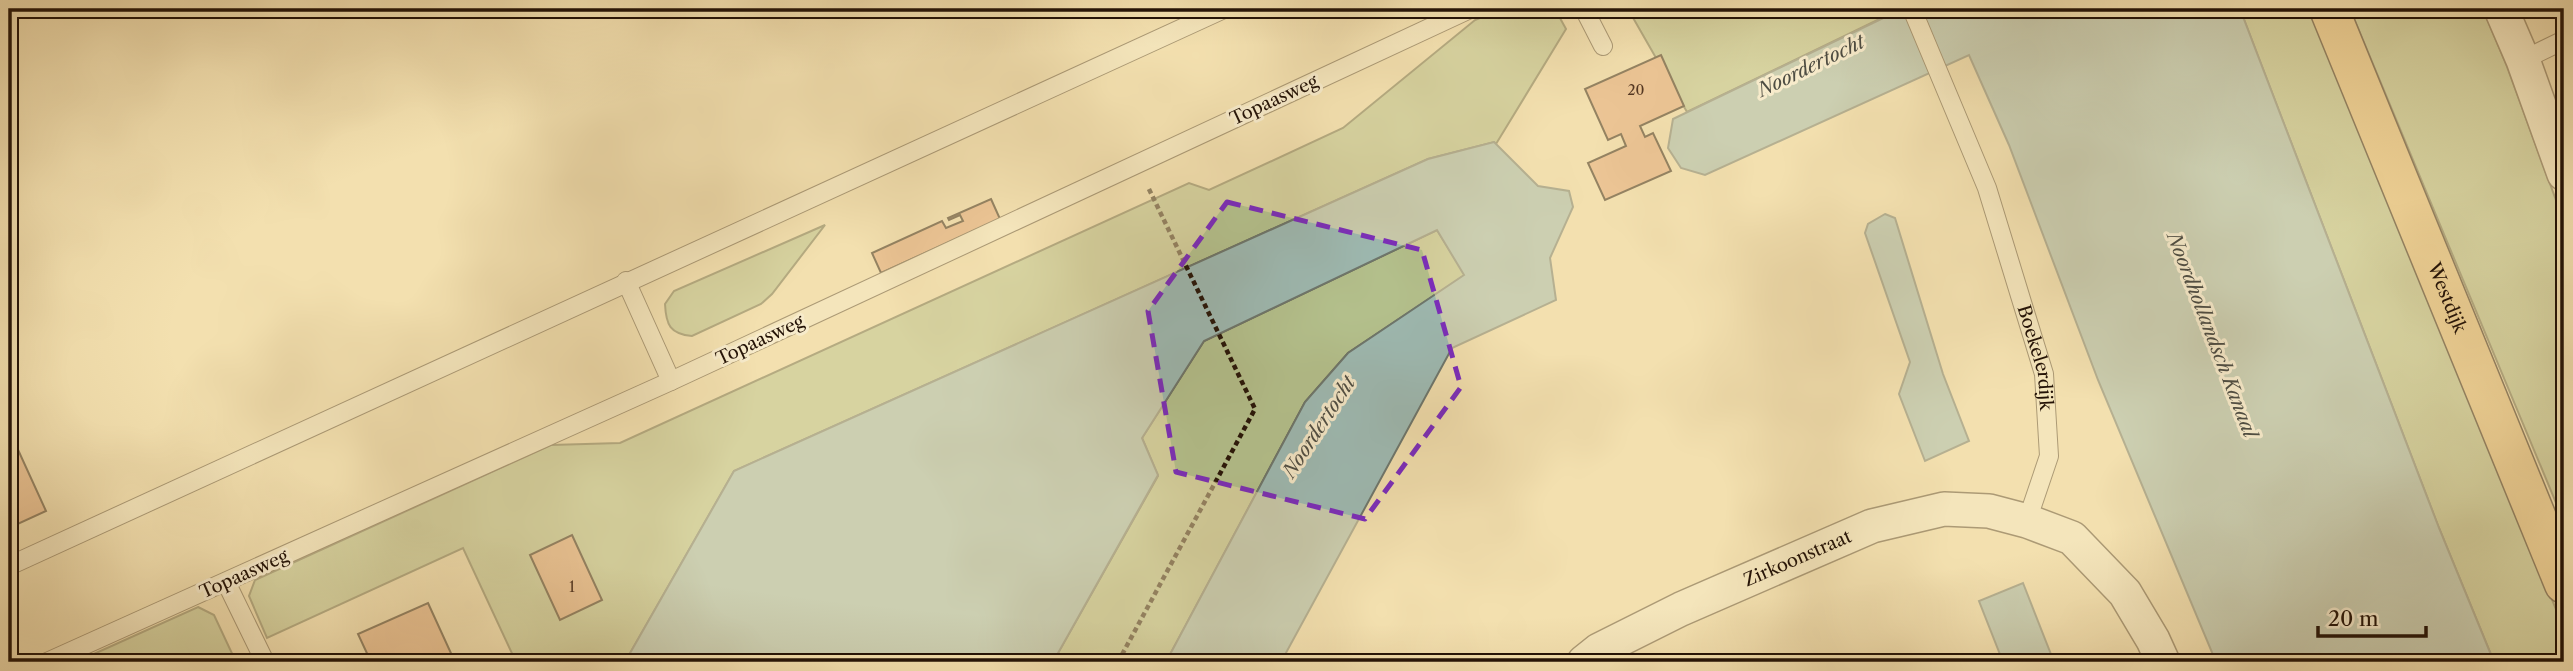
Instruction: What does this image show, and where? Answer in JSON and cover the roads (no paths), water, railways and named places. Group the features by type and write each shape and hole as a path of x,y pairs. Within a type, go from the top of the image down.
{"main road":[{"name":"Westdijk","path":"2329,9 2564,584"}],"street":[{"path":"2501,9 2523,60 2564,174"},
{"name":"Zirkoonstraat","path":"1584,662 1599,650 1681,609 1872,526 1944,509 1989,511 2027,521"},
{"path":"2027,521 2072,538 2125,593 2163,662"}],"lane":[{"path":"9,566 1224,9"},
{"name":"Topaasweg","path":"47,662 671,381 1470,9"},
{"path":"1584,9 1603,46"},
{"name":"Boekelerdijk","path":"1912,9 1987,188 2044,374 2049,456 2027,521"},
{"path":"2523,60 2564,40"},
{"path":"626,281 671,381"},
{"path":"226,582 265,662"}],"water":[{"path":"1902,9 2240,9 2439,528 2494,662 2216,662 2098,380 2009,145 1969,55 1705,175 1681,168 1668,148 1673,119"},
{"name":"Noordertocht","path":"1494,142 1538,186 1569,191 1573,207 1550,258 1556,300 1452,348 1281,662 1166,662 1305,402 1348,353 1464,275 1437,230 1204,341 1142,438 1158,475 1053,662 625,662 734,471 1428,159"},
{"path":"1885,214 1895,218 1943,374 1969,441 1925,461 1899,394 1910,362 1865,233 1868,224"},
{"path":"2023,583 2054,662 2003,662 1979,601"}],"water label":[{"name":"Noordhollandsch Kanaal","path":"2212,335"}]}
